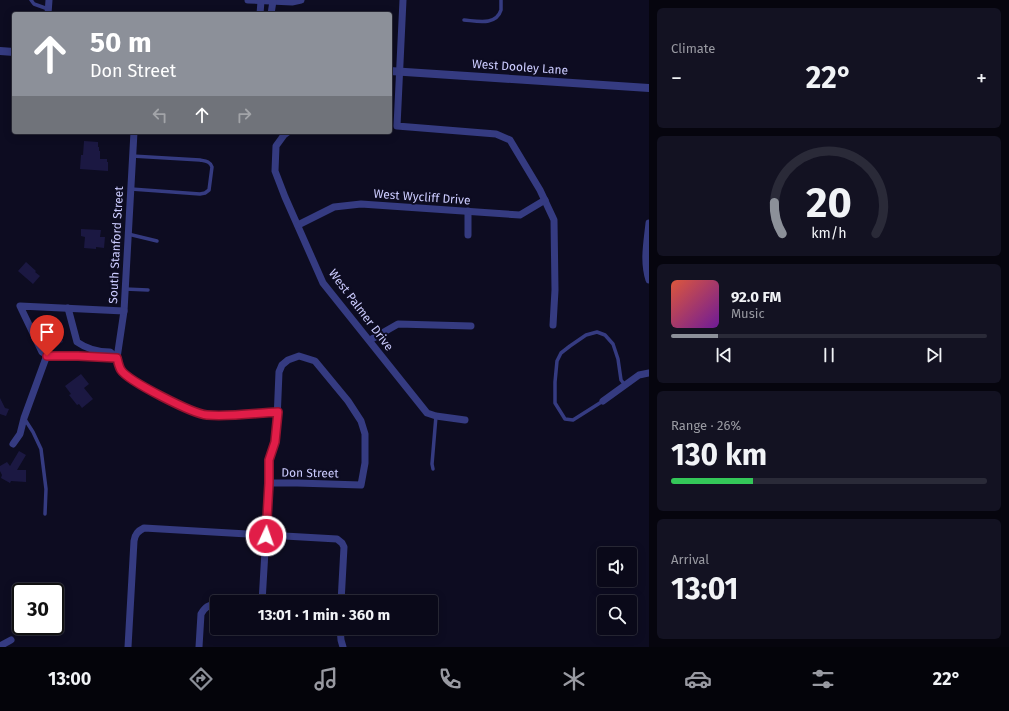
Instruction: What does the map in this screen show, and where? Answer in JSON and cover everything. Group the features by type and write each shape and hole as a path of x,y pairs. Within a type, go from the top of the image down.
{"street":[{"path":"48,11 49,0"},
{"path":"248,0 292,2 301,0"},
{"path":"403,0 400,71 394,126 496,134 510,140 540,190 554,220 555,290 553,324"},
{"path":"260,12 261,1"},
{"path":"272,1 272,12"},
{"path":"0,51 12,52"},
{"name":"West Dooley Lane","path":"392,71 649,88"},
{"name":"South Stanford Street","path":"117,358 124,311 134,134"},
{"name":"West Palmer Drive","path":"285,134 276,146 275,171 323,283 427,412 436,416"},
{"name":"West Wycliff Drive","path":"298,225 334,207 361,204 520,215 544,200"},
{"path":"468,211 468,235"},
{"path":"649,223 645,256 646,271 649,280"},
{"path":"117,358 47,356 42,352 20,306 124,311"},
{"path":"68,308 77,342 88,349 110,352 117,358 121,371 140,385 194,412 218,416 278,412"},
{"path":"370,340 398,324 471,326"},
{"path":"13,444 20,434 24,418 47,356"},
{"name":"Don Street","path":"299,356 315,361 342,394 361,421 365,434 365,463 361,485 269,483 269,460 275,442 278,412 279,372 282,365 288,360 299,356"},
{"path":"604,401 639,375 649,373"},
{"path":"436,416 465,420"},
{"path":"262,595 269,483"},
{"path":"128,647 134,541 135,536 144,528 337,540 342,543 344,547 341,595"},
{"path":"199,647 201,614 206,607 210,605"},
{"path":"341,635 342,647"},
{"path":"0,646 11,640"}],"lane":[{"path":"31,0 34,4 48,11"},
{"path":"464,20 488,22 497,18 501,10 501,0"},
{"path":"130,189 200,194 205,193 209,190 212,167 209,162 200,160 132,156"},
{"path":"128,234 157,241"},
{"path":"125,289 148,290"},
{"path":"604,401 573,420 566,419 561,413 555,403 557,361 562,353 570,346 586,335 597,332 605,335 613,344 618,359 621,380 625,385"},
{"path":"433,469 432,464 436,416"},
{"path":"24,418 34,432 41,449 46,490 45,514"}],"building":[{"path":"84,141 98,142 100,159 107,159 108,171 80,169"},
{"path":"81,229 101,230 100,237 105,237 104,248 84,248 85,237 81,236"},
{"path":"26,262 40,276 33,284 18,271"},
{"path":"53,317 63,342 55,346 43,322"},
{"path":"81,374 89,384 84,388 93,399 82,408 79,404 77,405 69,395 71,394 65,386"},
{"path":"0,398 5,408 9,409 6,416 0,414"},
{"path":"19,451 26,455 17,470 26,470 26,482 11,481 10,483 1,478 2,475 0,466 7,462 10,466"}],"route":[{"path":"47,356 117,358 121,371 140,385 194,412 205,415 218,416 278,412 275,442 269,460 266,536"}]}
